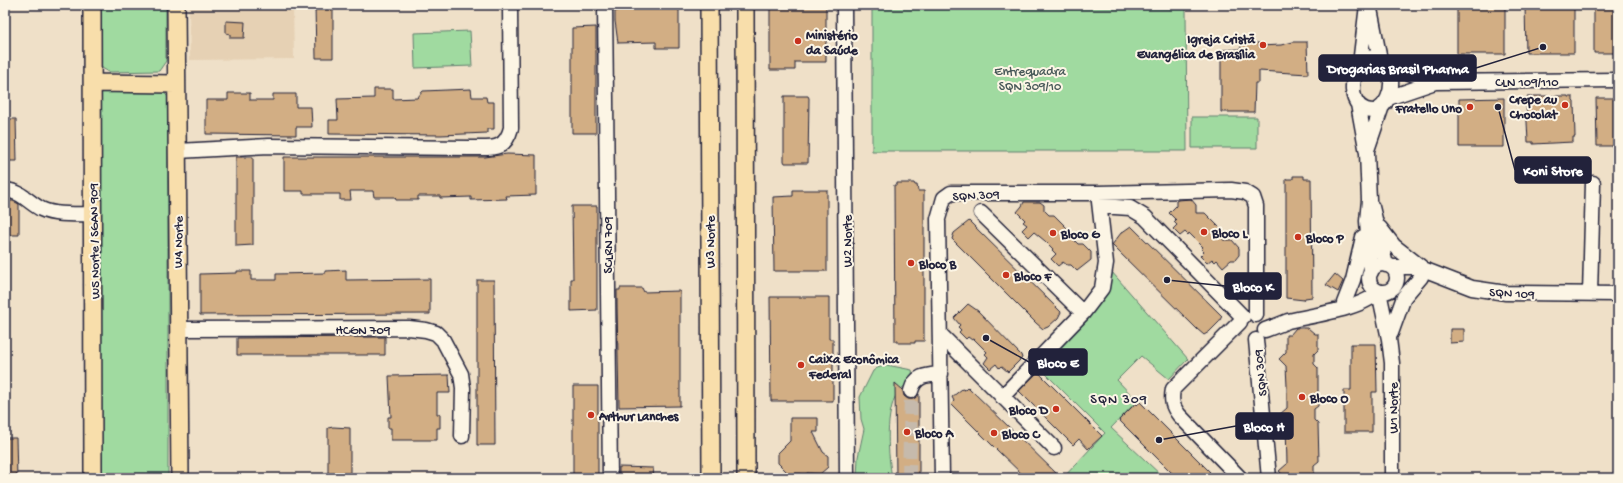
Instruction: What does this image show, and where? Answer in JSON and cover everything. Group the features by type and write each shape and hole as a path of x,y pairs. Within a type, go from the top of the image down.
{"main road":[{"name":"W5 Norte / SGAN 909","path":"92,5 93,478"},
{"name":"W4 Norte","path":"176,5 180,478"},
{"name":"W3 Norte","path":"709,5 711,478"},
{"path":"746,5 746,478"},
{"path":"93,83 176,84"}],"street":[{"path":"178,151 269,146 471,148 498,146 505,143 508,139 511,128 510,5"},
{"name":"W2 Norte","path":"844,5 847,478"},
{"path":"1367,153 1391,83 1389,71 1383,62 1368,5"},
{"path":"1368,5 1360,64 1356,72 1353,90 1354,99 1358,104 1370,111 1384,103"},
{"name":"SCLRN 709","path":"605,9 610,478"},
{"path":"1360,64 1370,58 1383,62"},
{"name":"CLN 109/110","path":"1383,62 1436,82 1618,80"},
{"name":"CLN 109/110","path":"1384,103 1436,82"},
{"path":"1358,104 1367,153 1369,200 1372,222 1370,274 1372,287 1386,290 1396,284 1396,274 1389,266 1372,222"},
{"path":"1590,294 1593,183"},
{"path":"5,190 19,193 41,208 50,212 92,214"},
{"name":"SQN 309","path":"942,478 938,219 944,198 951,193 967,192 1099,200 1231,190 1249,194 1253,197 1256,206 1251,325 1269,478"},
{"path":"1002,398 1083,313 1098,294 1104,280 1106,253 1099,200"},
{"name":"SQN 309","path":"1099,200 1130,208 1145,217 1251,325"},
{"name":"SQN 309","path":"981,212 1083,313"},
{"path":"1372,222 1422,273 1404,297 1390,336"},
{"path":"1341,306 1353,280 1372,222"},
{"path":"1341,306 1379,265 1389,266"},
{"name":"SQN 109","path":"1389,266 1405,266 1422,273 1436,275 1472,288 1506,293 1618,294"},
{"name":"SQN 109","path":"1386,290 1422,273"},
{"name":"SQN 309","path":"1240,478 1179,415 1173,406 1171,398 1173,389 1220,340 1251,325 1287,322 1341,306 1364,302 1386,290"},
{"name":"W1 Norte","path":"1386,290 1392,363 1392,478"},
{"name":"HCGN 709","path":"179,330 409,328 436,333 443,340 461,374 463,388 462,436"},
{"path":"940,334 1002,398 1054,448"},
{"path":"911,390 915,380 922,376 941,374"}],"shaded area":[{"path":"189,5 293,5 294,59 190,60"},
{"path":"663,474 686,474 686,478 663,478"}],"green space":[{"path":"100,5 166,5 166,61 159,71 109,72 102,68 100,61"},
{"name":"Entrequadra SQN 309/10","path":"872,5 1001,5 1186,9 1187,151 872,151"},
{"path":"470,31 472,66 415,68 414,33"},
{"path":"160,88 168,97 168,478 101,478 101,91"},
{"path":"1192,117 1257,117 1257,148 1192,148"},
{"path":"1111,271 1188,359 1169,379 1141,356 1117,380 1137,401 1111,428 1164,478 1063,478 1105,433 1036,364"},
{"path":"887,365 912,370 909,381 895,397 890,416 888,437 892,478 857,478 858,457 864,429 861,419 860,397 873,371"}],"building":[{"path":"315,5 333,5 333,58 316,58"},
{"path":"618,5 679,5 679,48 656,48 656,42 618,43 615,11 618,11"},
{"name":"Ministério da Saúde","path":"770,5 826,5 826,62 795,62 795,70 770,70"},
{"path":"1457,5 1505,5 1505,54 1457,54"},
{"path":"1525,5 1574,5 1574,53 1526,53"},
{"path":"1594,5 1618,5 1618,53 1594,53"},
{"path":"226,21 245,22 244,38 230,38 230,34 226,33"},
{"path":"596,27 596,133 572,133 572,28"},
{"path":"1293,42 1307,42 1308,74 1259,71 1259,83 1255,83 1254,112 1221,112 1221,50 1241,49 1241,43 1259,43 1259,46 1281,45"},
{"path":"374,89 393,89 393,99 417,98 423,91 471,89 472,97 486,97 487,102 494,102 494,129 487,129 487,133 441,135 329,134 329,120 338,120 337,99 374,98"},
{"path":"228,93 250,93 250,100 273,100 273,94 296,94 296,107 311,107 312,127 296,127 296,135 206,134 206,100 228,100"},
{"path":"784,96 808,96 809,98 808,163 785,163 784,161"},
{"path":"1527,97 1573,97 1575,137 1573,137 1573,142 1533,144 1533,142 1528,142 1526,102 1528,102"},
{"path":"1504,98 1504,147 1459,147 1459,99"},
{"path":"1596,98 1618,98 1618,146 1597,146"},
{"path":"5,119 16,119 17,161 5,161"},
{"path":"507,154 536,155 536,195 506,196 507,199 471,200 471,197 440,198 440,196 418,196 418,200 396,200 395,197 374,197 373,191 350,191 351,200 340,200 340,194 303,194 303,191 284,191 284,157 485,157"},
{"path":"236,157 253,157 253,245 236,246"},
{"name":"Bloco P","path":"1293,176 1304,176 1304,179 1311,179 1312,297 1305,298 1304,300 1286,298 1286,179 1293,179"},
{"name":"Bloco B","path":"897,183 914,183 917,185 918,191 924,191 924,341 915,341 915,343 898,343 898,341 895,341 894,185 897,185"},
{"path":"793,190 827,190 827,271 774,271 773,197 793,196"},
{"name":"Bloco L","path":"1191,199 1196,205 1196,213 1205,213 1223,231 1223,240 1232,240 1239,248 1239,255 1235,260 1231,260 1223,267 1217,260 1215,262 1212,259 1207,263 1200,256 1204,252 1201,249 1203,247 1189,233 1188,235 1185,232 1180,236 1173,229 1177,225 1174,222 1176,220 1169,213 1176,206 1176,201"},
{"path":"5,201 13,201 19,204 19,235 5,235"},
{"name":"Bloco G","path":"1024,202 1040,202 1044,205 1044,210 1049,215 1054,215 1073,234 1073,239 1078,244 1083,244 1091,252 1091,260 1077,271 1071,265 1067,265 1063,262 1058,266 1051,259 1056,254 1045,241 1034,232 1029,237 1022,230 1027,225 1023,222 1025,220 1017,212"},
{"path":"572,206 597,206 597,310 571,311 571,279 573,279"},
{"name":"Bloco F","path":"969,221 1061,312 1058,318 1048,327 1043,329 1036,323 952,239 954,233"},
{"path":"1131,226 1222,316 1219,322 1209,332 1204,335 1197,329 1112,245 1121,233"},
{"path":"346,270 346,280 430,279 430,314 200,315 200,274 251,271 251,280 276,280 276,274 325,273 325,271"},
{"path":"1335,274 1343,281 1338,292 1326,285"},
{"path":"477,280 494,280 495,445 477,445"},
{"path":"620,288 642,288 644,292 680,291 680,406 619,407 617,290 620,290"},
{"path":"770,297 829,297 829,339 833,339 833,401 771,401"},
{"path":"968,304 978,311 1021,355 1022,358 1008,372 1001,366 999,368 996,364 990,369 984,363 988,357 985,354 987,352 974,339 972,340 968,337 966,339 959,332 961,330 958,327 960,325 954,318"},
{"name":"Bloco O","path":"1296,328 1308,328 1315,334 1318,334 1318,350 1314,354 1314,364 1318,368 1318,406 1314,409 1314,420 1318,424 1319,461 1314,465 1314,478 1286,478 1279,471 1287,464 1286,423 1279,415 1287,408 1287,386 1286,366 1279,359 1286,352 1286,335 1290,335"},
{"path":"1450,329 1464,329 1464,342 1450,343"},
{"path":"385,337 385,355 237,355 237,338"},
{"path":"1351,344 1376,344 1377,392 1372,392 1372,432 1344,432 1344,390 1351,390"},
{"name":"Bloco D","path":"1038,372 1102,436 1088,449 1079,439 1073,445 1019,391"},
{"path":"449,375 450,393 437,393 437,414 440,414 440,428 437,428 437,440 391,440 391,428 388,428 388,417 391,417 389,376"},
{"name":"Bloco A","path":"895,383 903,390 904,396 908,399 913,399 919,394 919,478 896,478"},
{"path":"573,386 598,386 598,478 573,478"},
{"name":"Bloco C","path":"968,387 1061,478 1026,478 997,450 951,404 954,401 952,397 962,389 965,390"},
{"path":"1140,402 1210,472 1204,478 1177,478 1119,420 1136,403 1137,405"},
{"path":"790,418 818,418 818,432 813,432 823,452 828,456 828,467 820,474 807,473 804,476 801,474 789,474 778,463 778,453 790,441"},
{"path":"328,428 350,428 350,478 328,478"},
{"path":"5,438 16,438 17,478 5,478"},
{"path":"619,467 653,468 654,478 619,478"}],"tunnel":[{"path":"909,478 911,391"}],"place":[{"name":"Ministério da Saúde","path":"798,41"},
{"name":"Igreja Cristã Evangélica de Brasília","path":"1263,45"},
{"name":"Drogarias Brasil Pharma","path":"1543,47"},
{"name":"Crepe au Chocolat","path":"1565,105"},
{"name":"Fratello Uno","path":"1470,107"},
{"name":"Koni Store","path":"1498,107"},
{"name":"Bloco L","path":"1204,232"},
{"name":"Bloco G","path":"1053,233"},
{"name":"Bloco P","path":"1298,237"},
{"name":"Bloco B","path":"911,263"},
{"name":"Bloco F","path":"1006,275"},
{"name":"Bloco K","path":"1167,280"},
{"name":"Bloco E","path":"986,338"},
{"name":"Caixa Econômica Federal","path":"801,365"},
{"name":"Bloco O","path":"1302,397"},
{"name":"Bloco D","path":"1056,409"},
{"name":"Arthur Lanches","path":"591,415"},
{"name":"Bloco A","path":"907,432"},
{"name":"Bloco C","path":"994,433"},
{"name":"Bloco H","path":"1159,440"}],"district":[{"name":"SQN 309","path":"1119,398"}]}
